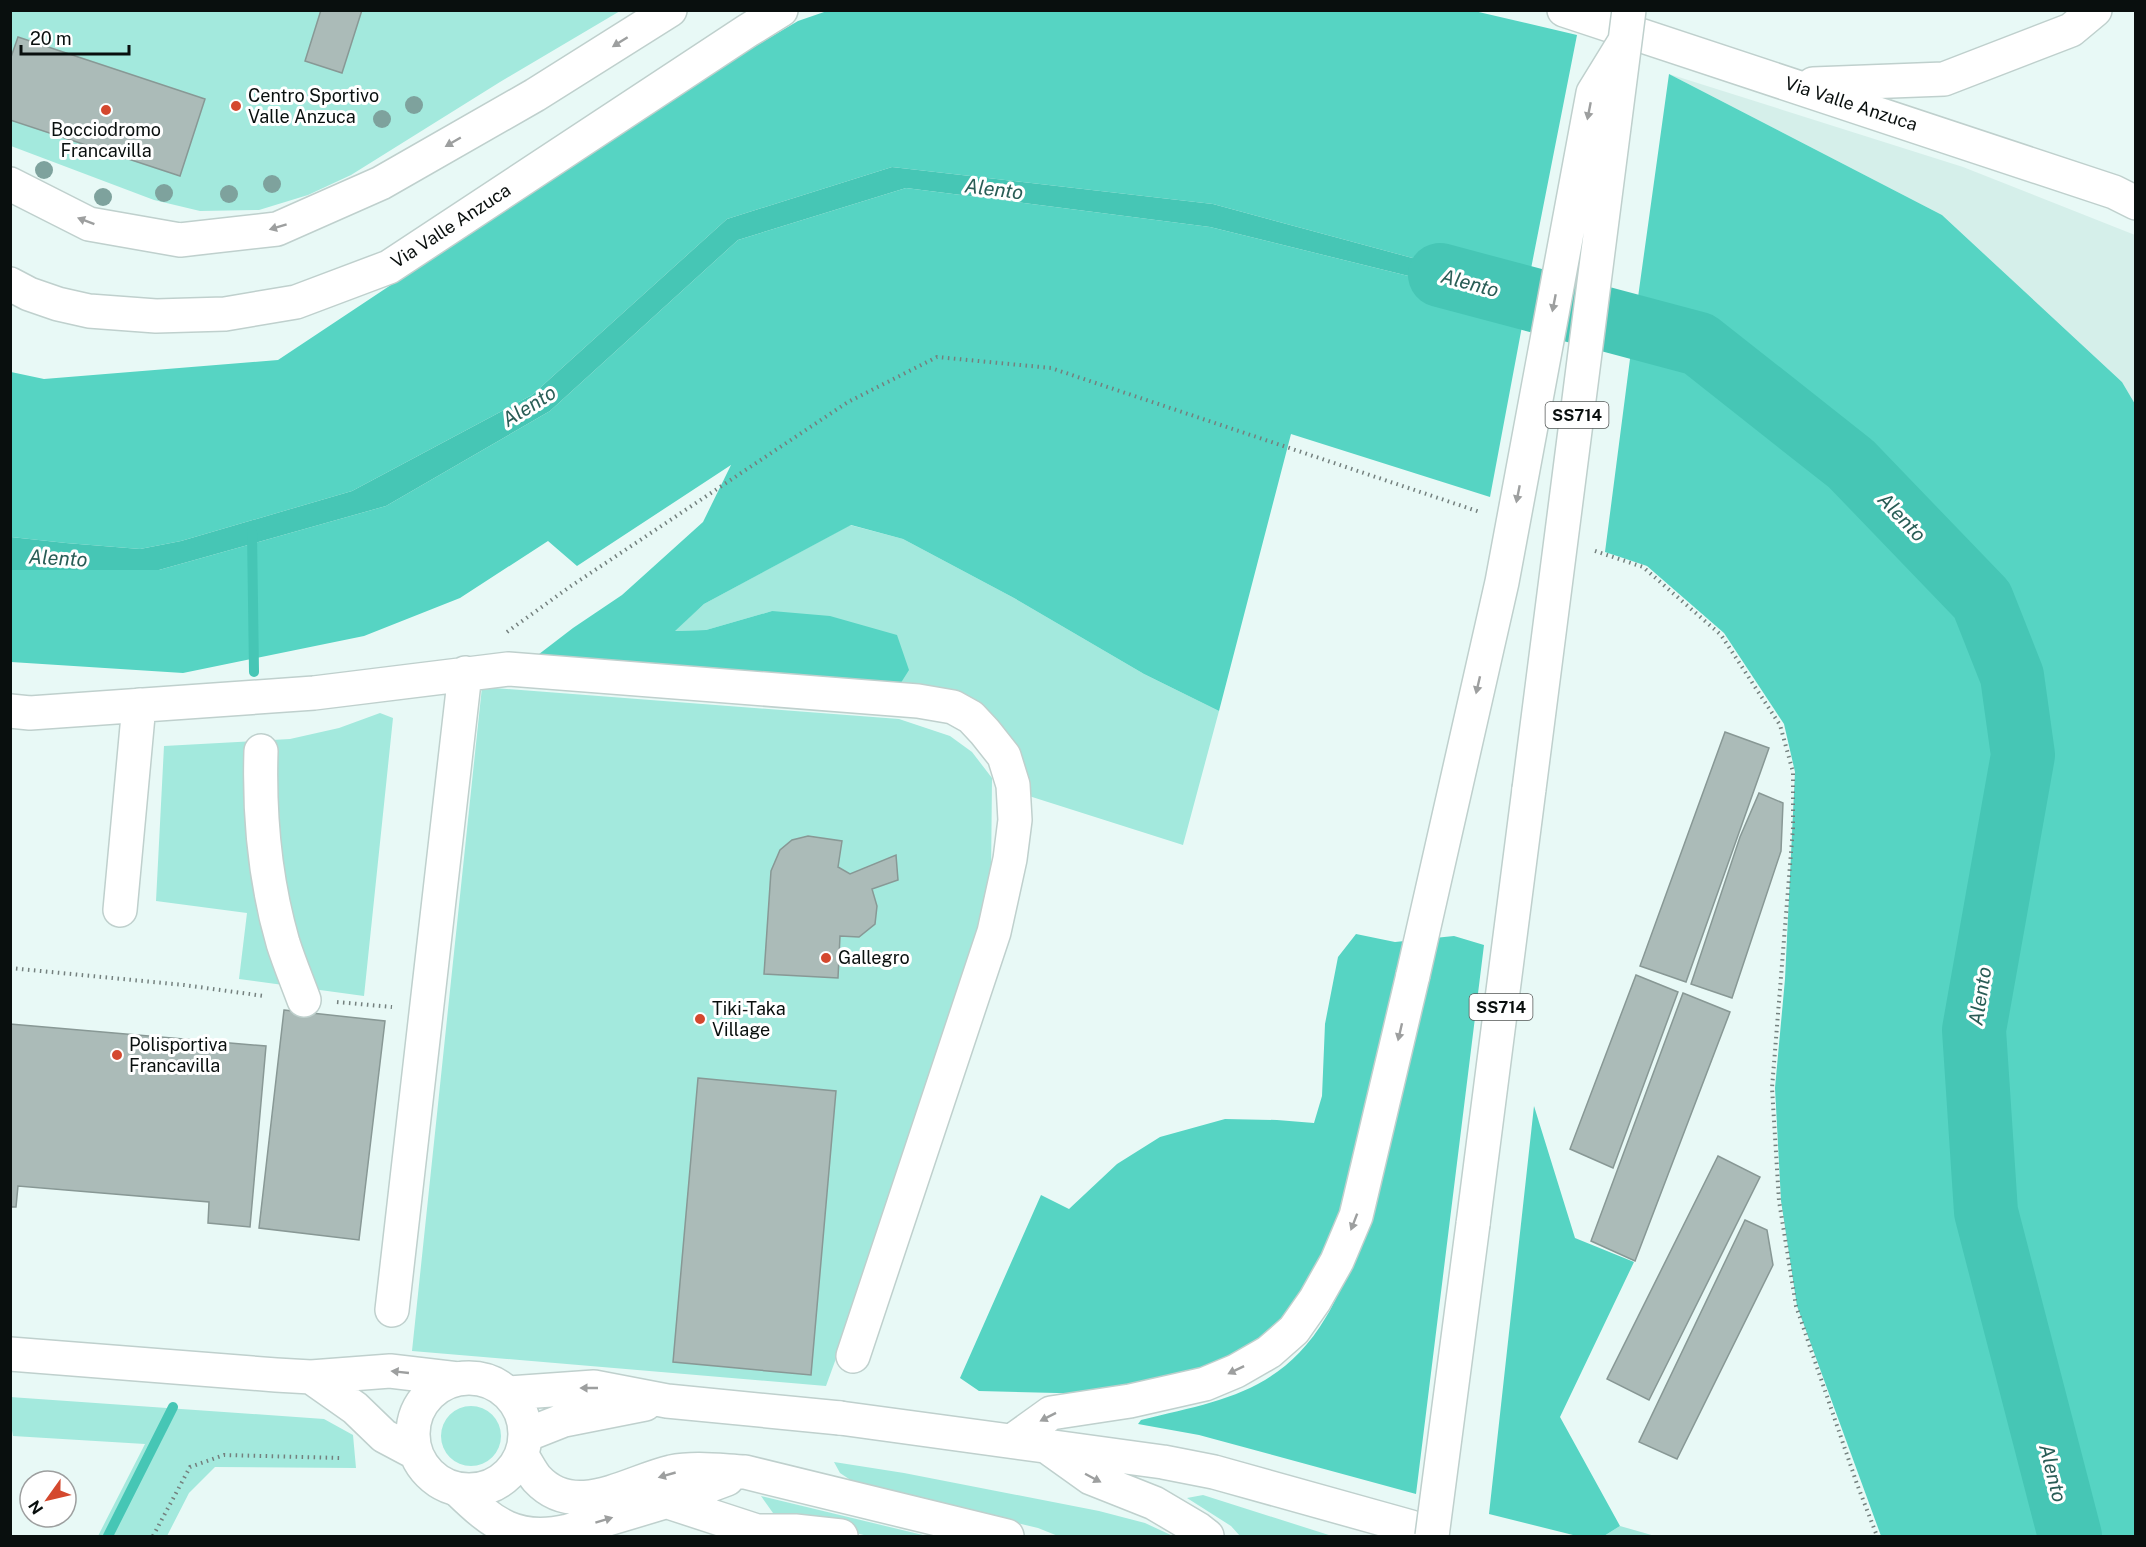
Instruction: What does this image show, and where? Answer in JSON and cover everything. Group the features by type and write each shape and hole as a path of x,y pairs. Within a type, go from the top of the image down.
{"main road":[{"path":"10,184 89,224 180,240 277,229 381,183 535,95 670,10"},
{"name":"Via Valle Anzuca","path":"10,284 29,294 89,312 156,315 225,314 296,302 389,267 781,10"},
{"name":"Via Valle Anzuca","path":"1564,10 2114,192 2136,203"},
{"path":"1793,85 1944,79 2071,30 2095,10"},
{"path":"1012,1441 1051,1413 1130,1401 1205,1384 1236,1371 1269,1352 1294,1330 1315,1300 1337,1261 1356,1216 1502,582 1593,93 1627,26"},
{"name":"SS714","path":"1422,1532 1627,26"},
{"path":"10,711 30,713 314,693 508,669 918,701 953,707 971,717 1004,756 1013,785 1015,820 1010,859 994,932 853,1356"},
{"path":"392,1310 426,1010 477,672"},
{"path":"120,910 139,705"},
{"path":"261,751 263,832 267,877 283,944 304,999"},
{"path":"10,1354 311,1377 390,1371 458,1379 476,1378 493,1383 508,1393 524,1420 524,1445 537,1479 550,1490 566,1497 583,1499 613,1492 672,1472 709,1470 746,1473 1007,1536"},
{"path":"311,1377 355,1408 384,1436 416,1453"},
{"path":"458,1379 440,1386 425,1398 416,1415 413,1434 416,1453 425,1470 440,1483 458,1490 474,1491 503,1480 514,1469 524,1445 564,1419 667,1401"},
{"path":"508,1393 594,1387 667,1401 840,1418 1163,1462 1214,1472 1422,1532"},
{"path":"1045,1445 1091,1478 1154,1503 1207,1536"},
{"path":"458,1490 480,1512 497,1524 512,1531 552,1535 668,1501 746,1473"},
{"path":"613,1492 668,1501 757,1535 795,1531 841,1536"}],"path":[{"path":"503,635 571,586 848,402 937,357 1051,368 1490,516"},
{"path":"1592,549 1643,567 1721,635 1780,725 1793,772 1793,828 1772,1088 1779,1201 1796,1306 1877,1536"},
{"path":"10,968 426,1010"},
{"path":"153,1536 190,1467 224,1455 341,1458"}],"shaded area":[{"path":"1470,10 1577,35 1527,289 1213,204 892,167 727,219 532,395 352,491 181,541 140,549 11,537 11,372 44,379 278,360 707,75 798,21 827,11"},
{"name":"Centro Sportivo Valle Anzuca","path":"10,11 620,11 500,82 351,175 308,195 259,210 200,211 154,200 11,146"},
{"path":"1669,74 1963,167 2135,235 2135,404 2122,382 1942,215"},
{"path":"1669,74 1942,215 2122,382 2135,404 2135,1536 2071,1536 1987,1211 1974,1029 2024,753 2012,675 1983,599 1852,462 1700,343 1634,326"},
{"path":"906,188 1210,227 1526,305 1490,497 1291,434 1219,711 1144,674 1014,598 903,539 851,525 704,604 675,631 706,630 772,611 830,616 897,635 909,670 897,689 530,661 622,595 703,522 731,465 577,566 548,541 460,598 364,636 183,673 11,662 10,570 159,570 386,506 550,411 738,240"},
{"path":"1634,328 1699,345 1850,464 1981,601 2010,675 2021,753 1972,1028 1985,1212 2068,1536 1881,1536 1797,1306 1781,1201 1775,1088 1785,979 1795,772 1784,724 1724,633 1647,566 1605,552"},
{"path":"850,525 903,539 1014,598 1144,674 1219,711 1183,845 1029,796 1004,735 897,689 772,611 706,630 674,631 704,604"},
{"name":"Tiki-Taka Village","path":"482,687 899,719 950,736 972,752 992,778 991,878 964,976 944,1062 826,1386 412,1351"},
{"path":"380,713 393,718 364,996 239,979 247,913 156,901 164,746 290,739 339,728"},
{"path":"1356,934 1395,942 1454,936 1484,945 1416,1494 1199,1435 1138,1424 1141,1420 1196,1407 1246,1390 1268,1378 1289,1362 1308,1342 1326,1317 1354,1255 1301,1299 1268,1332 1235,1354 1195,1373 1098,1394 979,1391 960,1378 1041,1195 1069,1209 1117,1164 1160,1137 1225,1119 1314,1123 1322,1096 1325,1024 1338,957"},
{"path":"1534,1106 1575,1238 1634,1262 1560,1417 1620,1526 1604,1536 1577,1536 1489,1514"},
{"path":"10,1397 324,1419 353,1435 356,1468 215,1467 189,1493 167,1536 98,1536 145,1444 13,1436"},
{"path":"471,1406 488,1411 496,1419 501,1436 496,1453 488,1461 471,1466 454,1461 446,1453 441,1436 446,1419 454,1411"},
{"path":"834,1462 904,1473 1099,1511 1145,1523 1173,1536 1058,1536 1038,1528 852,1481 840,1473"},
{"path":"1203,1495 1332,1536 1240,1536 1231,1526 1187,1498"},
{"path":"761,1496 927,1536 868,1536 773,1513"},
{"path":"1620,1526 1655,1536 1604,1536"}],"water":[{"path":"892,167 1213,204 1527,289 1526,305 1210,227 906,188 738,240 550,411 386,506 159,570 11,570 11,537 140,549 181,541 352,491 532,395 727,219"}],"building":[{"path":"321,10 362,10 342,73 305,61"},
{"name":"Bocciodromo Francavilla","path":"18,37 205,99 180,176 10,120 10,60"},
{"path":"1725,732 1769,748 1686,982 1640,966"},
{"path":"1759,793 1783,803 1781,851 1732,998 1691,984 1740,837"},
{"path":"808,836 842,841 838,867 850,874 896,855 898,880 872,889 877,906 875,924 859,937 840,936 838,978 764,974 771,871 780,850 792,840"},
{"path":"1636,975 1678,992 1613,1168 1570,1149"},
{"path":"1683,993 1730,1012 1635,1261 1591,1241"},
{"path":"284,1010 385,1021 359,1240 259,1228"},
{"path":"10,1024 266,1046 250,1227 208,1223 209,1202 18,1186 16,1207 10,1207"},
{"path":"698,1078 836,1091 811,1375 673,1362"},
{"path":"1718,1156 1760,1177 1649,1400 1607,1379"},
{"path":"1745,1220 1767,1230 1773,1265 1677,1459 1639,1442"}],"waterway":[{"name":"Alento","path":"1440,275 1699,344 1851,464 1982,600 2012,676 2023,755 1974,1030 1986,1212 2070,1536"},
{"path":"252,532 254,672"},
{"path":"108,1536 173,1407"}],"place":[{"name":"Centro Sportivo Valle Anzuca","path":"236,106"},
{"name":"Bocciodromo Francavilla","path":"106,110"},
{"name":"Gallegro","path":"826,958"},
{"name":"Tiki-Taka Village","path":"700,1019"},
{"name":"Polisportiva Francavilla","path":"117,1055"}]}
